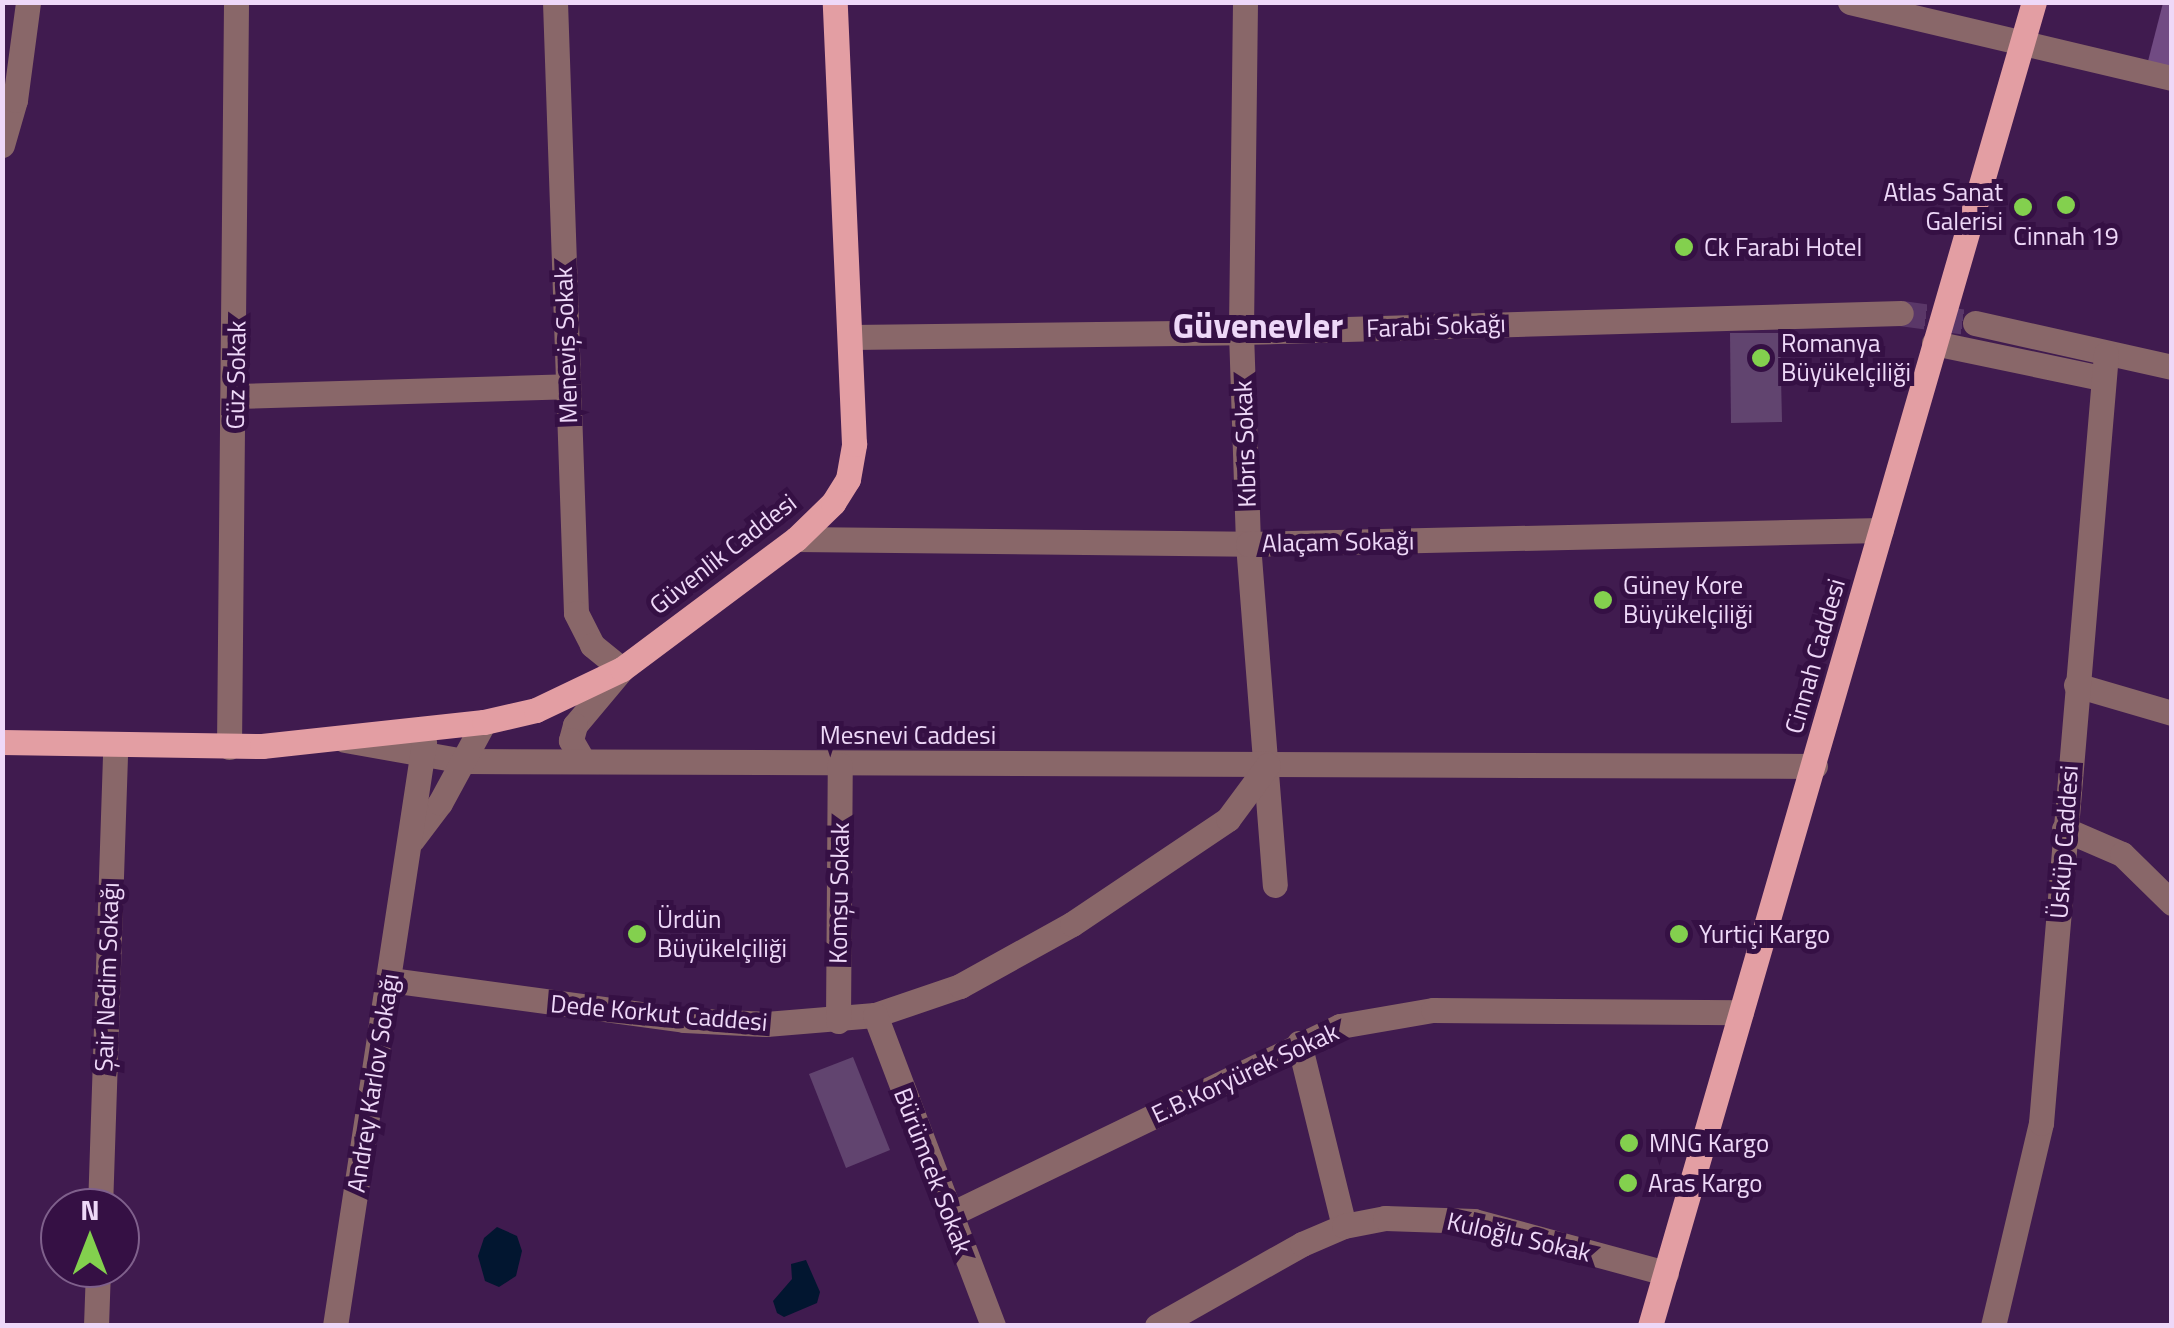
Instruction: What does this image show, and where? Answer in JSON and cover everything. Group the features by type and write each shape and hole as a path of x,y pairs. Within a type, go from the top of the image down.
{"main road":[{"name":"Güvenlik Caddesi","path":"340,739 484,722 536,710 622,669 796,538 833,503 848,479 854,444 835,2"},
{"name":"Cinnah Caddesi","path":"1650,1326 2034,2"},
{"name":"Mesnevi Caddesi","path":"2,742 230,747 340,739"}],"street":[{"path":"2,145 15,100 28,2"},
{"name":"Güz Sokak","path":"230,747 236,396 236,2"},
{"name":"Meneviş Sokak","path":"555,2 576,613 592,645 622,669"},
{"name":"Kıbrıs Sokak","path":"1245,2 1241,332 1248,544 1268,765 1274,884"},
{"path":"1850,2 2172,78"},
{"name":"Farabi Sokağı","path":"850,338 1241,332 1900,313"},
{"path":"1975,324 2104,366"},
{"path":"1934,343 2104,366 2172,367"},
{"name":"Üsküp Caddesi","path":"1994,1326 2041,1123 2104,366"},
{"path":"236,396 567,386"},
{"name":"Alaçam Sokağı","path":"796,538 1248,544 1881,530"},
{"path":"583,760 572,740 575,725 622,669"},
{"path":"2076,685 2172,713"},
{"name":"Andrey Karlov Sokağı","path":"412,840 440,803 484,722"},
{"name":"Andrey Karlov Sokağı","path":"335,1326 412,840 420,756 428,728"},
{"name":"Mesnevi Caddesi","path":"340,739 420,756 464,760 840,765 1815,766"},
{"name":"Şair Nedim Sokağı","path":"101,1188 114,746"},
{"name":"Komşu Sokak","path":"838,1021 840,765"},
{"name":"Dede Korkut Caddesi","path":"390,980 684,1020 838,1021 875,1015 960,986 1072,924 1228,819 1268,765"},
{"path":"2064,829 2122,854 2172,903"},
{"name":"E.B.Koryürek Sokak","path":"950,1215 1340,1026 1433,1010 1741,1012"},
{"name":"Bürümcek Sokak","path":"875,1015 993,1326"},
{"path":"1299,1043 1344,1226"},
{"name":"Kuloğlu Sokak","path":"1156,1326 1254,1268 1344,1226 1385,1218 1474,1221 1666,1273"},
{"path":"96,1326 97,1288"}],"shaded area":[{"path":"2163,3 2171,3 2171,69 2147,65"},
{"path":"1730,333 1780,333 1782,422 1731,423"},
{"path":"853,1057 890,1150 846,1168 809,1074"}],"water":[{"path":"497,1227 517,1236 522,1251 516,1276 499,1287 485,1281 478,1256 484,1238"},
{"path":"806,1260 820,1292 817,1303 784,1317 777,1313 773,1301 792,1279 791,1264"}],"tunnel":[{"path":"1901,313 1975,323"}],"place":[{"name":"Cinnah 19","path":"2066,205"},
{"name":"Atlas Sanat Galerisi","path":"2023,207"},
{"name":"Ck Farabi Hotel","path":"1684,247"},
{"name":"Romanya Büyükelçiliği","path":"1761,358"},
{"name":"Güney Kore Büyükelçiliği","path":"1603,600"},
{"name":"Ürdün Büyükelçiliği","path":"637,934"},
{"name":"Yurtiçi Kargo","path":"1679,934"},
{"name":"MNG Kargo","path":"1629,1143"},
{"name":"Aras Kargo","path":"1628,1183"}],"district":[{"name":"Güvenevler","path":"1258,325"}]}
